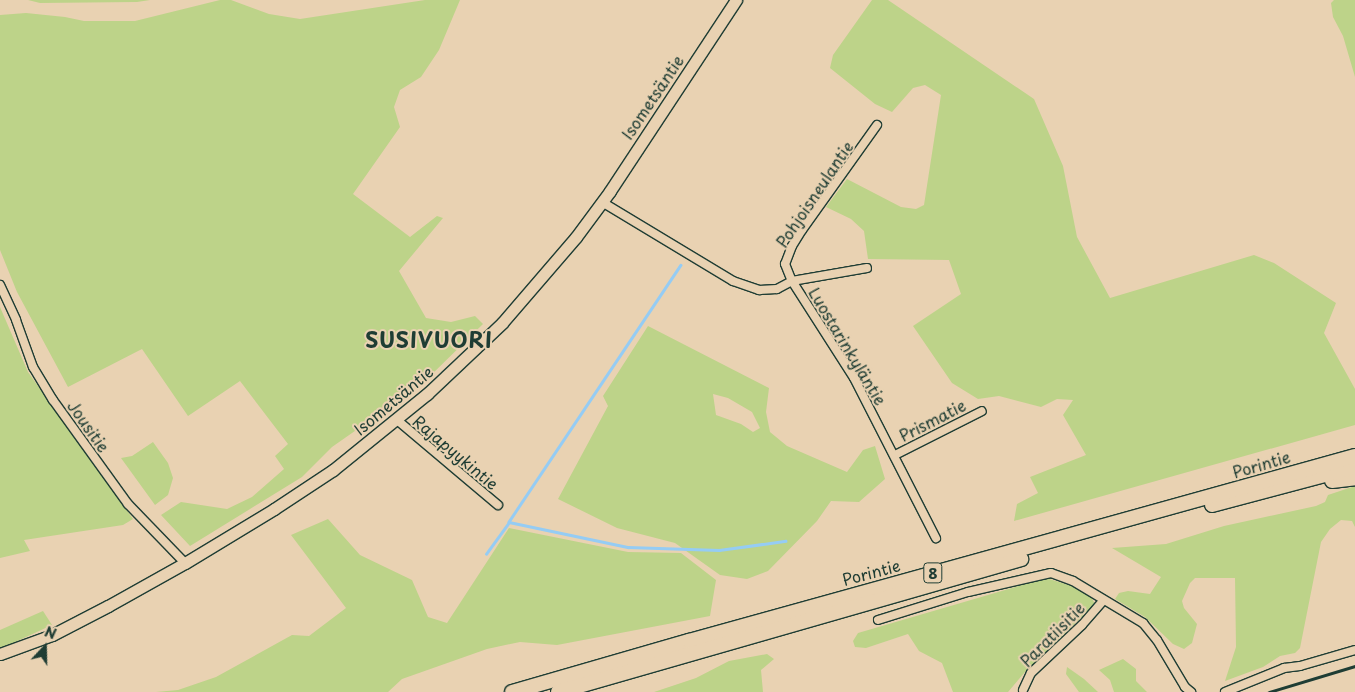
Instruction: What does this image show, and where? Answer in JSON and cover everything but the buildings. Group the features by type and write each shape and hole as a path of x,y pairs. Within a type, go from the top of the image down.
{"highway":[{"name":"Porintie","path":"512,692 1355,454"},
{"name":"Porintie","path":"558,692 800,621 1237,498 1355,467"},
{"path":"1237,498 1355,478"}],"main road":[{"name":"Isometsäntie","path":"0,654 52,635 185,563 333,470 396,420 502,323 576,237 602,202 736,0"}],"street":[{"name":"Pohjoisneulantie","path":"792,281 785,264 792,246 877,125"},
{"name":"Luostarinkyläntie","path":"602,202 733,281 759,290 777,289 792,281 854,378 936,538"},
{"path":"792,281 867,268"},
{"name":"Jousitie","path":"0,285 16,320 33,367 53,400 128,504 185,563"},
{"name":"Prismatie","path":"895,455 982,411"},
{"name":"Rajapyykintie","path":"396,420 498,505"},
{"path":"878,620 968,592 1051,573 1073,581 1143,623 1158,640 1185,687 1191,692"},
{"name":"Paratiisitie","path":"1023,690 1031,673 1082,625 1104,600"},
{"path":"1225,692 1284,668 1300,666 1355,650"}],"green space":[{"path":"28,0 150,0 137,2 40,3"},
{"path":"220,0 231,0 269,14 300,19 425,0 460,0 439,50 421,77 400,90 394,107 400,127 353,194 410,237 437,216 443,218 399,271 426,318 451,322 475,316 483,324 422,384 332,447 302,477 190,546 161,515 181,502 227,509 252,497 284,469 275,456 288,444 240,381 188,416 142,349 68,387 17,292 0,250 0,15 26,13 84,21 135,21"},
{"path":"872,0 888,0 1034,99 1063,166 1077,237 1110,298 1254,255 1274,263 1336,303 1324,333 1355,389 1355,425 1014,521 1017,504 1038,493 1030,477 1086,455 1063,415 1073,400 1057,399 1041,407 999,396 978,399 952,383 913,326 961,294 949,260 868,259 864,231 851,219 826,207 847,179 901,207 916,209 924,205 941,95 925,85 913,88 892,112 875,104 830,68 833,55"},
{"path":"1334,0 1355,0 1355,77 1343,36 1333,17 1331,3"},
{"path":"0,307 28,372 133,519 123,525 24,540 30,551 0,558"},
{"path":"648,326 769,388 766,412 770,432 787,446 847,472 863,450 875,446 885,479 859,502 831,501 817,521 768,571 747,579 720,575 675,543 617,528 558,499 608,406 603,396","holes":["713,394 728,398 752,412 760,428 753,432 741,424 716,415"]},
{"path":"153,442 168,463 173,478 168,495 155,505 121,458 132,456"},
{"path":"1355,486 1355,527 1352,521 1341,520 1330,529 1321,542 1300,648 1295,653 1280,656 1263,667 1225,681 1236,647 1235,578 1195,578 1190,583 1182,601 1184,608 1197,624 1192,643 1184,649 1173,644 1145,617 1115,599 1119,593 1128,591 1150,594 1161,577 1112,548 1166,544 1224,526 1316,506 1325,502 1328,495"},
{"path":"328,519 360,555 412,580 428,617 447,623 509,528 628,552 681,553 716,580 710,616 557,645 520,642 487,649 402,679 388,692 156,692 178,690 216,677 292,635 309,636 346,608 291,535"},
{"path":"1046,578 1075,587 1091,597 1095,604 1025,672 1008,692 953,692 942,663 919,651 908,634 866,648 855,647 853,641 858,633"},
{"path":"43,611 52,625 0,649 0,630"},
{"path":"767,654 774,659 761,670 763,692 654,692 696,678 729,661"},
{"path":"1123,659 1136,669 1136,681 1147,692 1114,692 1110,680 1099,670"},
{"path":"1067,667 1098,692 1079,692 1066,674"}],"waterway":[{"path":"681,265 509,522 628,547 719,550 785,541"},
{"path":"486,554 509,522"}],"railway":[{"path":"1269,692 1355,666"}],"district":[{"name":"SUSIVUORI","path":"429,339"}]}
